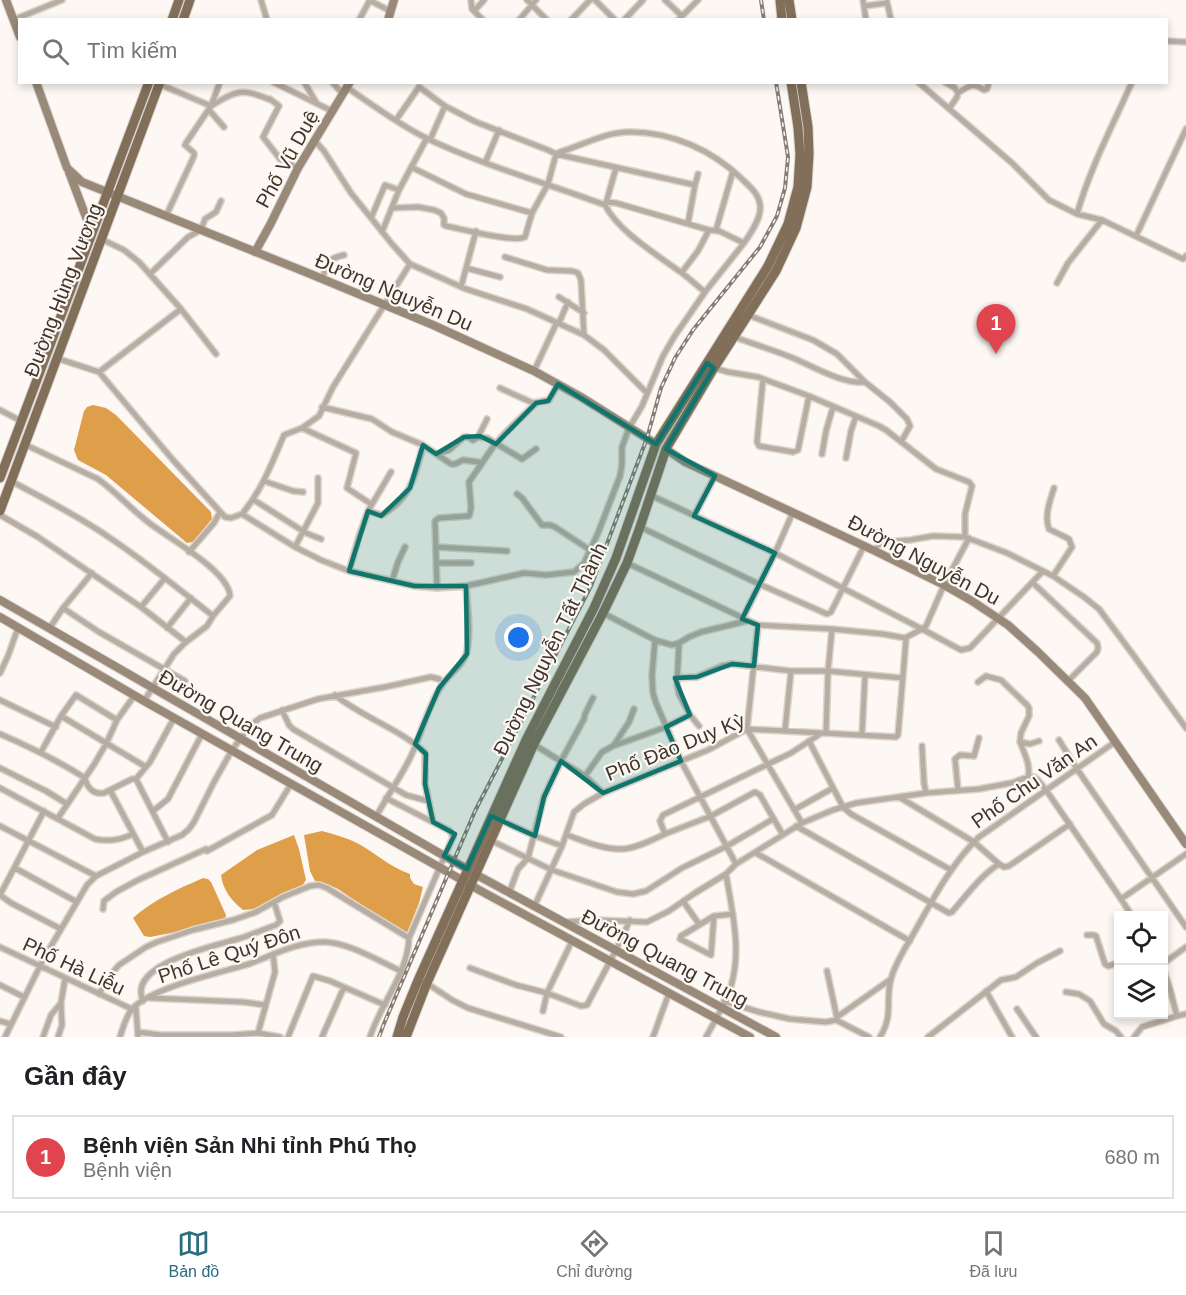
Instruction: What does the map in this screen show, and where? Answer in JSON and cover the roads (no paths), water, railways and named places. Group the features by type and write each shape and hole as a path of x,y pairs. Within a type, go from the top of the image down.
{"main road":[{"path":"173,18 179,0"},
{"path":"184,18 190,0"},
{"path":"780,0 782,18"},
{"path":"789,0 792,18"},
{"name":"Đường Hùng Vương","path":"0,478 4,452 21,421 107,192 156,84"},
{"name":"Đường Hùng Vương","path":"0,513 117,196 156,84"},
{"name":"Đường Nguyễn Tất Thành","path":"397,1037 403,1017 423,981 530,742 627,563 666,449 784,233 798,188 800,154 791,84"},
{"name":"Đường Nguyễn Tất Thành","path":"599,611 656,444 711,365 734,337 776,271 801,214 807,187 809,154 808,127 801,84"},
{"path":"628,523 640,527"},
{"name":"Đường Nguyễn Tất Thành","path":"471,872 500,820 514,777"},
{"name":"Đường Nguyễn Tất Thành","path":"406,1037 423,981"}],"street":[{"path":"6,0 18,32"},
{"path":"13,20 59,0"},
{"path":"261,0 266,18"},
{"path":"360,18 370,0 390,11"},
{"path":"388,18 394,0"},
{"path":"471,0 472,9 481,18"},
{"path":"474,11 484,0"},
{"path":"573,18 592,0 613,18"},
{"path":"626,18 643,0"},
{"path":"665,0 680,18 698,0"},
{"path":"866,18 863,3 887,1 891,18"},
{"path":"520,18 531,2 546,18"},
{"path":"1168,41 1186,42"},
{"path":"37,84 92,233"},
{"path":"158,84 210,108 224,127"},
{"path":"166,216 194,156 194,153 185,145 210,108 219,84"},
{"path":"277,84 332,111"},
{"path":"305,84 316,102"},
{"path":"920,84 1012,163 1048,200 1077,214 1102,220 1183,259 1186,256"},
{"path":"948,84 958,93"},
{"path":"949,109 958,93 973,85 984,90 987,89 988,84"},
{"path":"1077,214 1101,151 1131,84"},
{"path":"396,120 419,87 445,106 476,122 556,154 694,185"},
{"path":"346,88 429,139 485,163 606,204 616,203 712,230 744,243"},
{"name":"Phố Vũ Duệ","path":"255,252 298,168 346,88"},
{"path":"210,108 231,94 244,91 270,100 279,106 263,137 280,159 298,168"},
{"path":"382,232 399,190 429,139 445,106"},
{"path":"1136,237 1186,129"},
{"path":"485,163 499,130"},
{"path":"242,514 295,547 321,560 349,571 414,586 437,588 466,586 524,573 546,575 572,573 584,563 620,476 622,447 629,428 642,406 674,337 753,230 760,204 756,192 714,157 698,147 661,135 618,133 603,136 556,154"},
{"path":"314,140 331,161 344,184 410,264 461,287 527,309 584,335 647,393"},
{"path":"392,208 418,207 434,210 443,215 444,225 498,237 523,239 532,213 548,184 556,154"},
{"path":"411,167 466,194 532,213"},
{"path":"67,168 79,180 127,200"},
{"path":"616,168 606,204 609,213 650,251 682,272 705,292"},
{"path":"682,272 712,230 733,171"},
{"path":"688,224 698,174"},
{"path":"371,218 385,185 399,190"},
{"path":"117,196 127,200"},
{"name":"Đường Nguyễn Du","path":"127,200 384,305 534,371 581,397 656,444"},
{"path":"150,274 188,237 201,230 206,219 216,213 221,201"},
{"path":"1057,283 1068,263 1102,220"},
{"path":"461,287 476,231"},
{"path":"101,238 132,256 150,274 216,354"},
{"path":"322,279 331,258 344,255"},
{"path":"505,257 547,270 577,272 581,280 584,335"},
{"path":"56,358 99,372 220,512 225,517 231,518 242,514 254,500 284,435 302,428 319,416 333,387 410,264"},
{"path":"466,268 500,277"},
{"path":"559,297 584,313"},
{"path":"534,371 568,302"},
{"path":"99,372 181,309"},
{"path":"748,315 813,339 837,354 910,423 901,442"},
{"path":"734,337 842,379 865,382"},
{"path":"627,563 758,625 832,629 905,638 926,626 967,538 966,514 971,483 936,470 879,426 758,377 728,372 711,365"},
{"path":"763,380 757,442 759,446 793,452 798,450 809,396"},
{"path":"500,388 536,403 549,400 558,384"},
{"path":"437,588 435,521 439,518 469,516 471,507 469,482 496,444 536,403"},
{"path":"322,407 372,419 392,432 423,445 451,464 464,460 478,462"},
{"path":"822,454 833,407"},
{"path":"0,409 21,421"},
{"path":"846,458 856,416"},
{"path":"436,454 449,450 464,436 473,441 487,419"},
{"path":"302,428 356,453 347,488 371,504"},
{"path":"478,436 487,438 522,459 536,449"},
{"path":"24,444 98,479 148,523 199,557 219,576 230,592 230,596 213,615 207,626 174,654 144,701"},
{"path":"368,511 382,515 400,501 410,488 423,445"},
{"name":"Đường Nguyễn Du","path":"666,449 685,462 875,550 944,585 999,619 1038,652 1090,705 1186,844"},
{"path":"349,571 368,511 391,472"},
{"path":"694,516 715,476"},
{"path":"295,547 318,504 318,478"},
{"path":"10,481 110,537 213,615"},
{"path":"264,481 303,492"},
{"path":"1053,576 1072,547 1069,539 1047,526 1047,516 1054,488"},
{"path":"518,494 542,525 555,526 590,550"},
{"path":"650,495 844,588 961,650 970,648 1043,571"},
{"path":"254,500 321,539"},
{"path":"189,552 214,523 220,512"},
{"path":"745,620 759,584 793,512"},
{"path":"0,513 92,573 186,642"},
{"path":"640,527 827,614 831,612 864,546"},
{"path":"875,550 883,542 945,535 967,538 1007,553 1053,576 1099,609 1186,728"},
{"path":"392,581 405,547"},
{"path":"436,547 507,551"},
{"path":"437,563 471,564"},
{"path":"49,629 92,573"},
{"path":"141,607 165,578"},
{"path":"1033,583 1097,643 1096,653 1068,681"},
{"path":"376,817 409,759 439,688 467,654 466,586"},
{"path":"167,628 190,598"},
{"name":"Đường Quang Trung","path":"0,600 471,872 616,950 723,1004 776,1037"},
{"path":"63,608 99,632 185,681"},
{"path":"599,611 655,640 672,645 679,644 688,637 701,632 745,620"},
{"name":"Đường Quang Trung","path":"0,617 134,696 439,868 750,1037"},
{"path":"758,625 747,729 794,810 799,824 949,913 981,878 999,864"},
{"path":"0,674 18,628"},
{"path":"664,834 660,821 663,815 791,753 824,733 832,629"},
{"name":"Phố Đào Duy Kỳ","path":"530,742 585,776 603,793 708,750 747,729 897,737 905,638"},
{"path":"655,640 653,693 681,760 736,864"},
{"path":"679,644 676,678 679,694 690,715 699,726"},
{"path":"676,678 697,677 732,664 902,678"},
{"path":"785,730 791,670"},
{"path":"862,735 865,675"},
{"path":"978,682 986,676 1001,680 1029,708 1029,716 1021,733 1020,742 1029,765 1028,777"},
{"path":"5,1037 39,966 87,885 96,876 182,835 194,822 232,750 250,726 260,718 318,699 431,677 439,679"},
{"path":"41,752 76,695 117,720"},
{"path":"335,695 357,711 394,730 425,753 425,784 433,822"},
{"path":"58,818 134,696"},
{"path":"509,893 518,869 528,858 544,797 593,698"},
{"path":"0,699 56,727"},
{"path":"613,746 629,722 634,709"},
{"path":"282,710 293,729 406,795 428,801"},
{"path":"585,776 602,752 690,715"},
{"path":"61,716 146,767"},
{"path":"0,734 41,752 85,778 86,784 95,793 104,793 136,779 146,767 174,718"},
{"path":"153,811 168,799 202,734"},
{"path":"958,790 956,759 960,755 974,756 979,738"},
{"path":"1059,740 1186,927"},
{"path":"808,741 843,807 851,814 951,870"},
{"path":"1020,742 1030,744 1039,741"},
{"name":"Phố Chu Văn An","path":"880,1037 888,1018 891,979 910,940 951,870 974,842 1115,742"},
{"path":"922,747 926,793"},
{"path":"0,768 67,804"},
{"path":"564,922 630,920 647,922 669,911 799,824 833,810 856,803 990,787 1028,777 1034,777 1046,790 1129,911"},
{"path":"136,779 168,842"},
{"path":"103,909 104,901 116,892 206,850 272,814 291,783"},
{"path":"0,788 95,839 120,840 133,834"},
{"path":"794,810 833,788"},
{"path":"110,790 143,852"},
{"path":"567,835 596,844 624,849 711,816 755,792 760,795 783,835"},
{"path":"534,907 567,835 574,813 603,793"},
{"path":"898,797 974,842 1004,867 1009,866 1070,824"},
{"path":"370,1037 401,971 410,938 453,837 450,831 386,798"},
{"path":"44,811 0,896 61,929"},
{"path":"490,840 552,870 618,892 633,894 646,891 682,868 727,846 773,819"},
{"path":"500,820 562,846"},
{"path":"0,826 96,876"},
{"path":"756,852 910,940"},
{"path":"1121,899 1186,854"},
{"path":"15,868 77,902"},
{"path":"706,1037 731,986 735,965 736,930 726,874"},
{"path":"99,994 119,965 147,947 193,930 256,912 295,891 319,885 410,938"},
{"path":"515,910 520,899"},
{"path":"683,901 699,924"},
{"path":"265,1005 243,1002 146,999 141,996 141,990 146,979 174,958 276,925 280,921 274,902"},
{"path":"714,916 711,955 680,939 681,936 714,916 733,914"},
{"path":"470,968 581,1006 587,1005 630,920"},
{"path":"1087,935 1096,936 1104,964 1108,966 1114,964"},
{"path":"543,1011 548,993 572,941"},
{"name":"Phố Lê Quý Đôn","path":"135,1008 146,999 173,987 248,964 299,945 325,942 343,945 401,971"},
{"name":"Phố Hà Liễu","path":"0,947 65,979 135,1008"},
{"path":"1168,960 1186,947"},
{"path":"927,1037 1001,981 1016,977 1060,951"},
{"path":"258,1033 275,972 273,954"},
{"path":"826,971 837,1018 869,1037"},
{"path":"288,1037 311,977 314,976 385,1005"},
{"path":"58,1037 62,1019 61,1003 65,979"},
{"path":"723,1004 790,1019 826,1022 837,1018 891,979"},
{"path":"423,981 468,1008 561,1037"},
{"path":"1168,983 1177,1016"},
{"path":"0,986 24,997"},
{"path":"322,1037 344,987"},
{"path":"986,992 1011,1037"},
{"path":"1066,992 1079,994 1090,1001 1104,1024 1121,1037"},
{"path":"653,1037 669,993"},
{"path":"43,1037 51,1015 61,1003"},
{"path":"135,1008 138,1035 232,1036 258,1033 280,1037"},
{"path":"120,1037 135,1008"},
{"path":"1017,1009 1036,1037"},
{"path":"1134,1037 1142,1027 1186,1014"},
{"path":"0,1021 10,1024"}],"railway":[{"path":"761,0 764,18"},
{"path":"379,1037 475,811 591,586 647,438 661,388 675,358 693,330 760,247 777,216 785,188 788,157 776,84"}],"place":[{"name":"Bệnh viện Sản Nhi tỉnh Phú Thọ","path":"996,354"}]}
